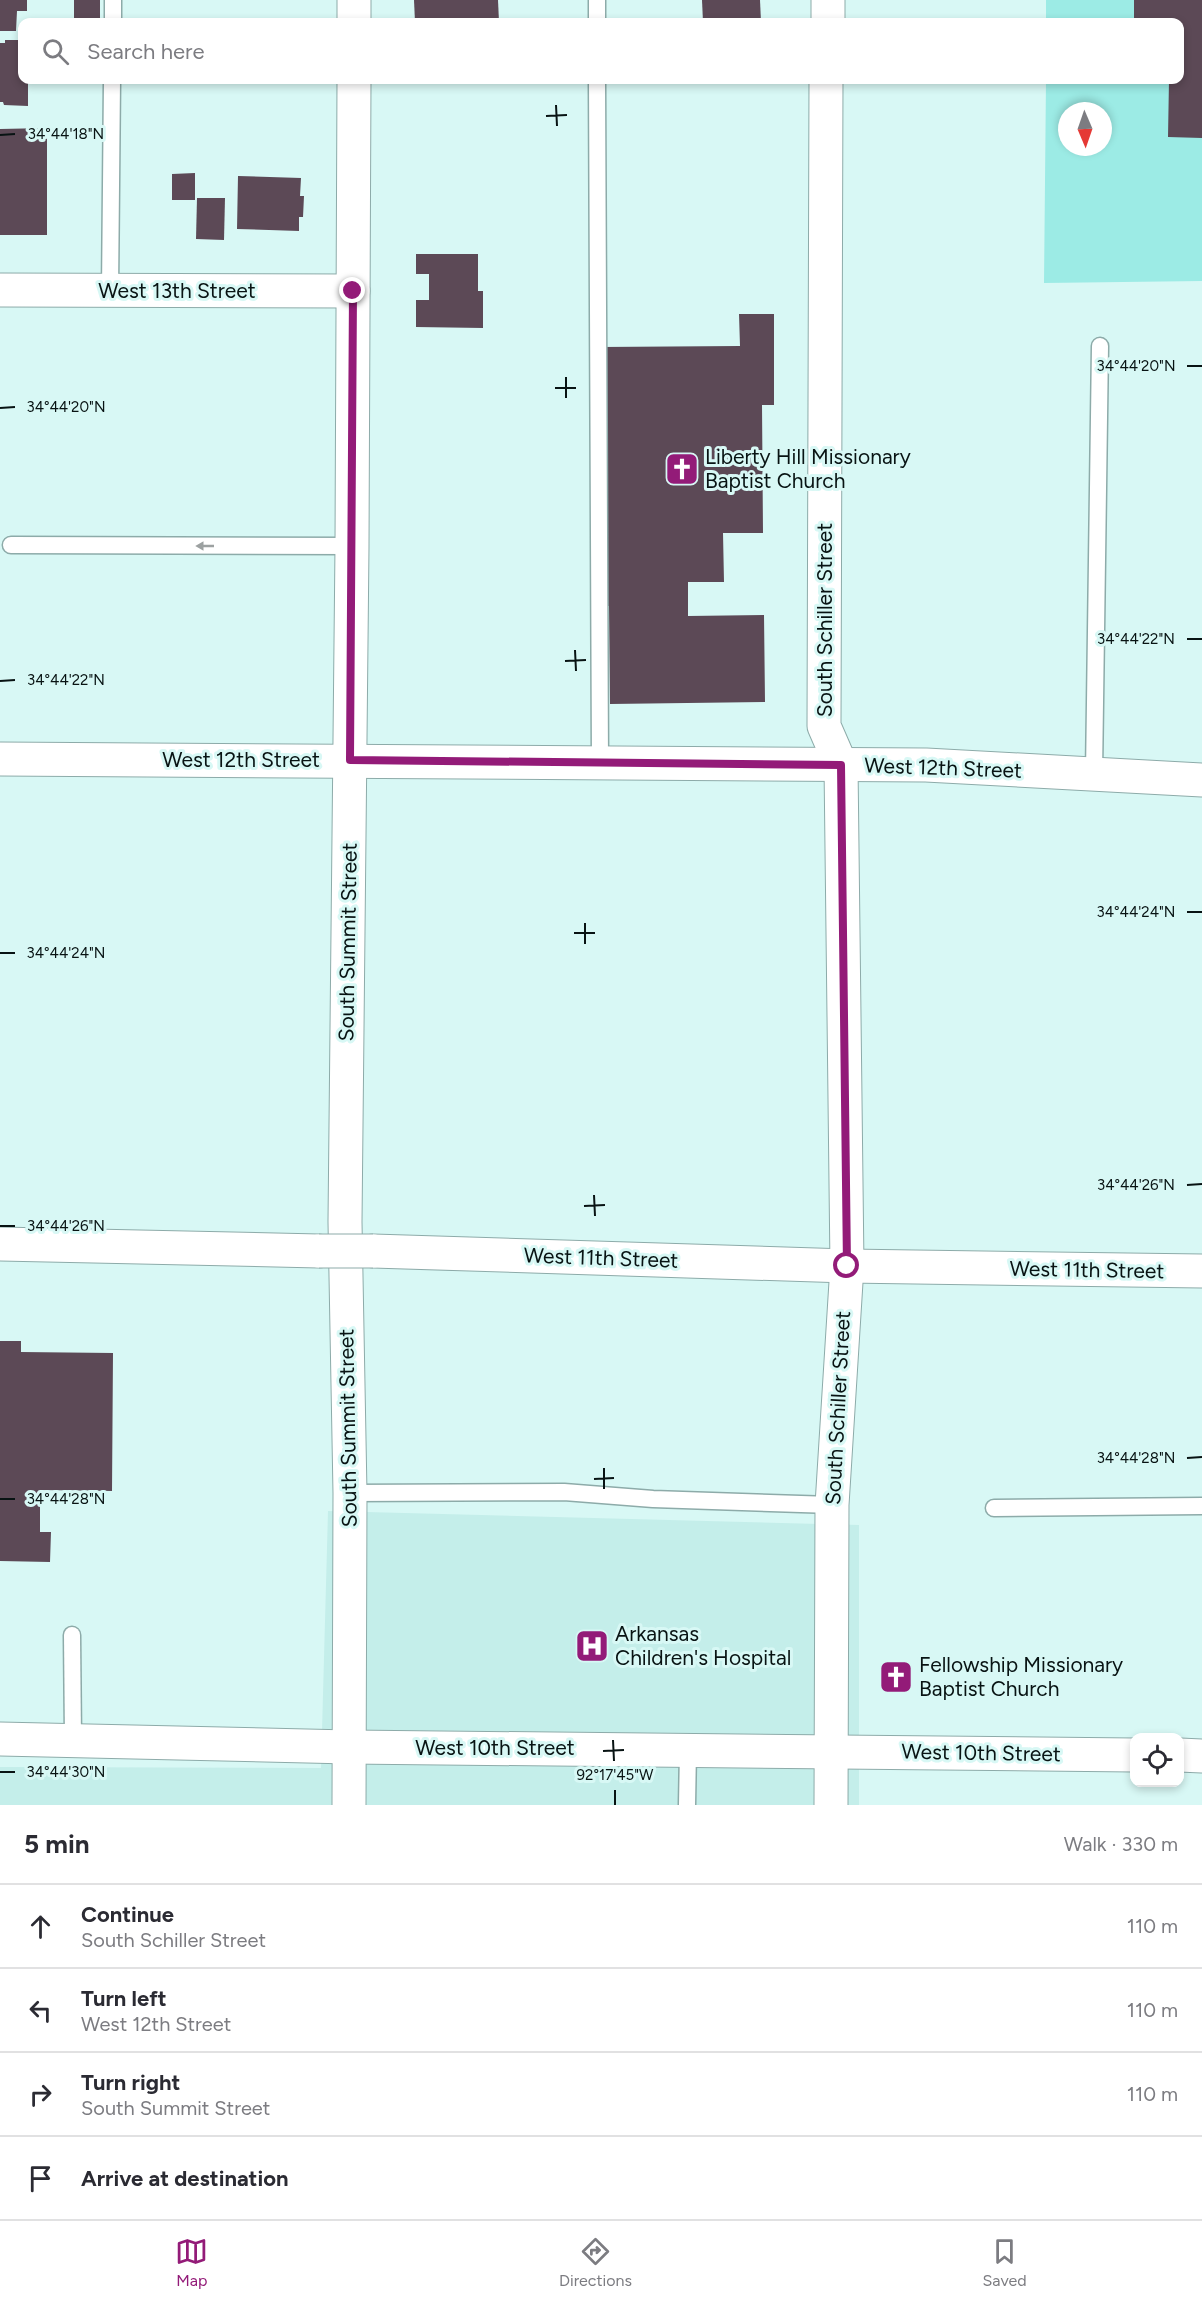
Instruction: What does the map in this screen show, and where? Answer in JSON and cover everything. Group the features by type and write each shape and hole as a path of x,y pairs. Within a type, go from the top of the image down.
{"street":[{"path":"354,0 354,18"},
{"path":"828,0 828,18"},
{"name":"South Summit Street","path":"349,1805 350,1493 345,1222 354,84"},
{"name":"South Schiller Street","path":"826,84 824,726 841,765 847,1266 832,1505 831,1805"},
{"name":"West 13th Street","path":"0,290 353,291"},
{"name":"West 12th Street","path":"0,759 926,765 1202,780"},
{"name":"West 11th Street","path":"0,1244 373,1251 847,1266 1202,1271"},
{"name":"West 10th Street","path":"0,1739 73,1739 349,1748 1130,1755"},
{"path":"1184,1755 1202,1756"}],"lane":[{"path":"113,0 113,18"},
{"path":"597,0 597,18"},
{"path":"110,291 112,84"},
{"path":"597,84 600,763"},
{"path":"1094,774 1100,346"},
{"path":"11,545 352,546"},
{"path":"350,1493 564,1492 653,1499 832,1505"},
{"path":"994,1508 1202,1506"},
{"path":"72,1635 73,1739"},
{"path":"687,1805 688,1750"}],"shaded area":[{"path":"1046,0 1202,0 1202,281 1044,283 1046,84 1184,84 1184,18 1046,18"},
{"name":"Arkansas Children's Hospital","path":"328,1511 859,1525 859,1805 0,1805 0,1767 321,1768"}],"building":[{"path":"0,0 27,0 27,11 17,11 16,31 0,31"},
{"path":"74,0 100,0 100,18 74,18"},
{"path":"414,0 498,0 499,18 415,18"},
{"path":"702,0 760,0 761,18 703,18"},
{"path":"1134,0 1202,0 1202,138 1168,137 1169,84 1184,84 1184,18 1134,18"},
{"path":"5,40 18,40 18,84 28,84 28,106 4,105 0,102 0,43 5,43"},
{"path":"47,128 47,235 0,235 0,129"},
{"path":"195,173 195,200 172,200 172,174"},
{"path":"238,176 301,178 300,196 304,196 303,217 299,217 299,231 237,229"},
{"path":"197,198 225,198 224,240 196,239"},
{"path":"416,254 478,254 478,291 483,291 483,328 416,327 416,300 429,300 429,274 416,274"},
{"name":"Liberty Hill Missionary Baptist Church","path":"739,314 774,314 774,405 762,405 763,533 723,533 724,582 688,582 688,616 764,615 765,702 610,704 609,606 604,606 601,347 740,346"},
{"path":"0,1341 21,1341 21,1352 113,1353 112,1491 40,1490 40,1532 51,1532 50,1562 0,1561"}],"place":[{"name":"Liberty Hill Missionary Baptist Church","path":"682,469"},
{"name":"Arkansas Children's Hospital","path":"592,1646"},
{"name":"Fellowship Missionary Baptist Church","path":"896,1677"}],"route":[{"path":"353,291 350,760 841,765 847,1266"}]}
